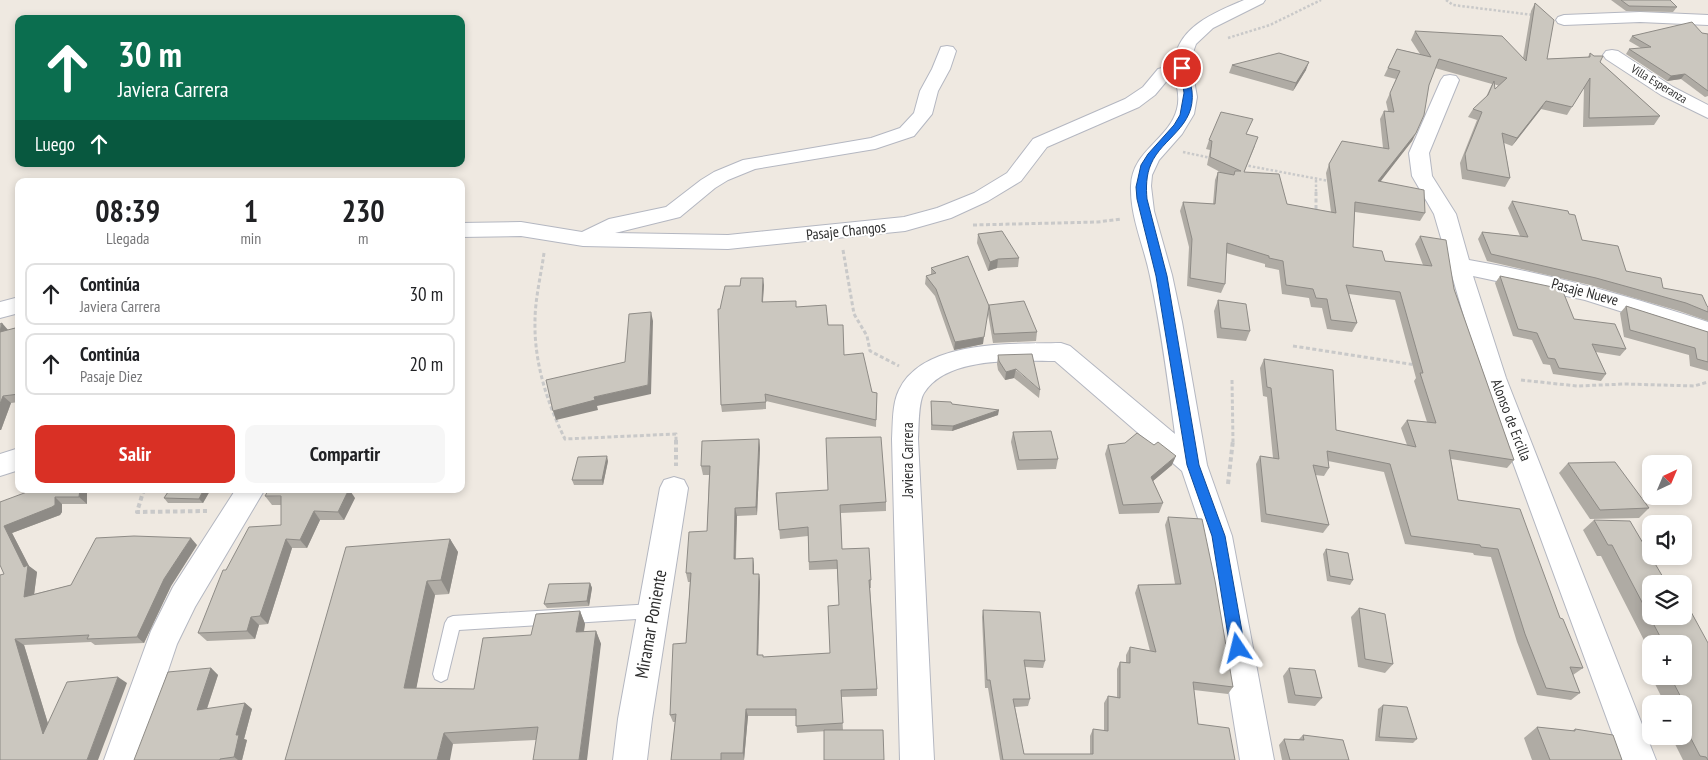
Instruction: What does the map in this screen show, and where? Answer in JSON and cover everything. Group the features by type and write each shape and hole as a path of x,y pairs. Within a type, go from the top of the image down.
{"street":[{"path":"1257,0 1209,22 1190,40 1183,62 1188,93 1184,115 1170,137 1158,147 1146,165 1142,176 1142,199 1162,276 1193,465 1218,536 1257,760"},
{"path":"1564,20 1640,17 1708,20"},
{"path":"583,239 617,224 673,212 708,184 721,176 750,164 875,142 906,132 914,126 923,114 929,91 947,51"},
{"name":"Villa Esperanza","path":"1612,55 1667,91 1708,112"},
{"name":"Pasaje Changos","path":"465,230 521,229 583,239 728,242 905,224 962,206 981,197 1014,177 1040,143 1132,103 1149,91 1164,73 1183,62"},
{"name":"Alonso de Ercilla","path":"1450,80 1438,112 1423,142 1419,153 1419,164 1429,189 1445,214 1494,378 1639,760"},
{"name":"Pasaje Nueve","path":"1459,266 1567,286 1642,308 1708,331"},
{"path":"0,310 15,306"},
{"name":"Javiera Carrera","path":"917,760 905,439 911,390 924,377 955,359 986,353 1061,352 1193,465"},
{"path":"0,465 15,460"},
{"name":"Miramar Poniente","path":"630,760 674,488"},
{"path":"121,760 162,641 184,596 245,499"}],"lane":[{"path":"441,674 454,623 653,612"}],"path":[{"path":"1183,62 1228,38 1270,25 1321,0"},
{"path":"1446,0 1454,5 1564,20"},
{"path":"1158,147 1214,159"},
{"path":"1242,164 1334,182"},
{"path":"1316,180 1316,220"},
{"path":"969,224 1098,222 1146,216"},
{"path":"840,232 854,314 867,336 870,351 924,377"},
{"path":"544,247 535,321 541,374 555,422 565,439 676,434 674,488"},
{"path":"1227,492 1232,466 1234,413 1232,380"},
{"path":"143,493 137,512 245,499"}],"building":[{"path":"1621,0 1670,0 1677,7 1629,6"},
{"path":"1535,3 1554,20 1547,59 1590,57 1590,53 1594,56 1603,56 1600,62 1660,116 1589,118 1590,78 1572,107 1546,101 1517,138 1502,133 1510,178 1467,170 1465,154 1482,112 1473,109 1488,95 1494,81 1495,89 1507,78 1439,59 1429,85 1424,115 1416,133 1378,181 1424,190 1425,213 1355,202 1353,247 1382,251 1385,261 1432,266 1420,236 1446,240 1454,289 1514,460 1449,450 1458,500 1520,509 1560,618 1563,619 1583,668 1570,667 1580,693 1546,688 1525,634 1498,549 1411,536 1390,464 1327,451 1329,468 1313,465 1329,525 1266,514 1260,456 1279,459 1271,388 1267,387 1264,359 1333,370 1336,430 1416,447 1407,420 1436,423 1420,373 1423,373 1400,292 1346,285 1357,323 1331,320 1327,299 1316,298 1313,289 1286,285 1283,261 1227,243 1225,284 1190,278 1192,239 1183,202 1215,204 1218,172 1234,175 1235,171 1241,171 1210,157 1212,141 1209,140 1221,112 1253,119 1246,134 1258,137 1244,172 1279,174 1287,204 1336,213 1329,164 1342,141 1389,149 1384,111 1394,112 1390,93 1400,71 1388,68 1397,49 1431,57 1415,31 1502,36 1526,61"},
{"path":"1692,22 1702,33 1708,34 1708,91 1685,74 1671,76 1629,49 1651,47 1632,36"},
{"path":"1279,53 1309,62 1296,83 1232,65"},
{"path":"1512,201 1568,211 1569,214 1575,215 1582,240 1618,246 1626,271 1661,278 1663,288 1702,295 1708,307 1708,312 1686,303 1596,278 1491,254 1482,232 1528,237"},
{"path":"1002,231 1019,258 998,259 990,262 978,234"},
{"path":"968,256 989,306 984,337 955,342 936,289 926,276 936,273 931,268"},
{"path":"1500,276 1562,289 1574,319 1615,324 1626,349 1592,344 1606,374 1559,368 1555,359 1548,358 1537,333 1518,329"},
{"path":"741,278 763,278 762,302 796,301 796,307 826,305 828,325 843,325 844,355 863,353 872,392 877,393 876,420 765,394 766,402 721,405 718,309 720,309 725,286 740,286"},
{"path":"1218,300 1246,304 1250,331 1221,328"},
{"path":"1024,301 1037,332 994,334 989,305"},
{"path":"1626,306 1708,332 1708,362 1697,359 1695,348 1630,330"},
{"path":"651,312 648,385 594,397 595,400 553,411 546,380 625,362 629,314"},
{"path":"15,328 15,394 3,396 0,404 0,332"},
{"path":"1032,354 1040,390 1016,369 1006,372 999,361 998,355"},
{"path":"931,401 951,402 952,404 999,410 953,426 932,425"},
{"path":"1051,431 1058,459 1019,460 1013,432"},
{"path":"1137,433 1154,445 1158,442 1176,456 1151,477 1163,503 1123,505 1108,445 1125,443"},
{"path":"881,437 886,502 840,505 842,549 869,548 871,580 869,580 877,689 841,690 843,723 796,726 796,709 746,709 743,753 721,753 721,760 671,760 676,714 670,715 673,644 686,643 691,573 686,573 689,532 707,531 710,466 701,466 702,441 759,439 756,507 735,508 734,559 753,558 753,574 759,574 757,655 763,655 763,657 830,653 828,606 839,605 837,560 809,562 808,527 779,530 776,493 828,490 826,438"},
{"path":"607,456 602,480 572,480 578,457"},
{"path":"1615,462 1642,499 1642,505 1647,505 1649,508 1600,510 1568,463"},
{"path":"24,493 80,493 79,497 55,497 55,505 52,507 4,526 24,567 28,565 24,597 71,585 96,538 134,536 191,538 164,579 137,637 87,639 89,635 15,639 43,734 67,682 118,677 87,760 0,760 0,575 4,574 0,565 0,502"},
{"path":"167,493 202,493 199,499 164,498"},
{"path":"267,493 347,493 338,512 314,511 300,540 286,539 260,616 251,617 247,631 198,633 223,570 226,570 249,527 281,525 281,496 265,496"},
{"path":"1168,517 1202,519 1215,581 1233,687 1193,682 1198,724 1229,728 1235,760 1003,760 990,680 987,680 983,610 1040,612 1045,661 1024,660 1030,699 1013,699 1024,754 1093,754 1093,729 1108,731 1108,696 1120,698 1120,662 1130,663 1130,647 1156,652 1138,585 1181,584"},
{"path":"1594,520 1630,521 1642,541 1642,565 1656,565 1662,575 1642,575 1642,602 1612,545 1608,545"},
{"path":"450,539 441,580 427,581 404,688 474,689 483,638 531,635 536,614 580,611 576,632 596,631 579,760 533,760 538,727 444,733 437,760 285,760 346,547"},
{"path":"1326,549 1348,553 1353,580 1330,576"},
{"path":"590,583 587,601 544,604 549,584"},
{"path":"1359,608 1385,614 1393,664 1365,659"},
{"path":"1692,614 1708,643 1708,760 1706,757 1700,756 1692,740 1692,695 1680,695 1675,685 1692,685 1692,635 1659,635 1654,625 1692,625"},
{"path":"211,668 197,710 245,703 236,735 239,735 234,757 220,760 134,760 168,672"},
{"path":"1289,668 1315,670 1322,698 1295,695"},
{"path":"1383,705 1407,707 1417,739 1379,737"},
{"path":"1537,727 1575,731 1575,729 1613,735 1622,760 1550,760"},
{"path":"824,730 883,730 884,760 824,760"},
{"path":"1303,735 1343,740 1349,760 1290,760 1284,739 1304,740"}],"route":[{"path":"1182,68 1188,93 1184,115 1170,137 1158,147 1146,165 1142,176 1142,199 1162,276 1193,465 1218,536 1238,648"}]}
